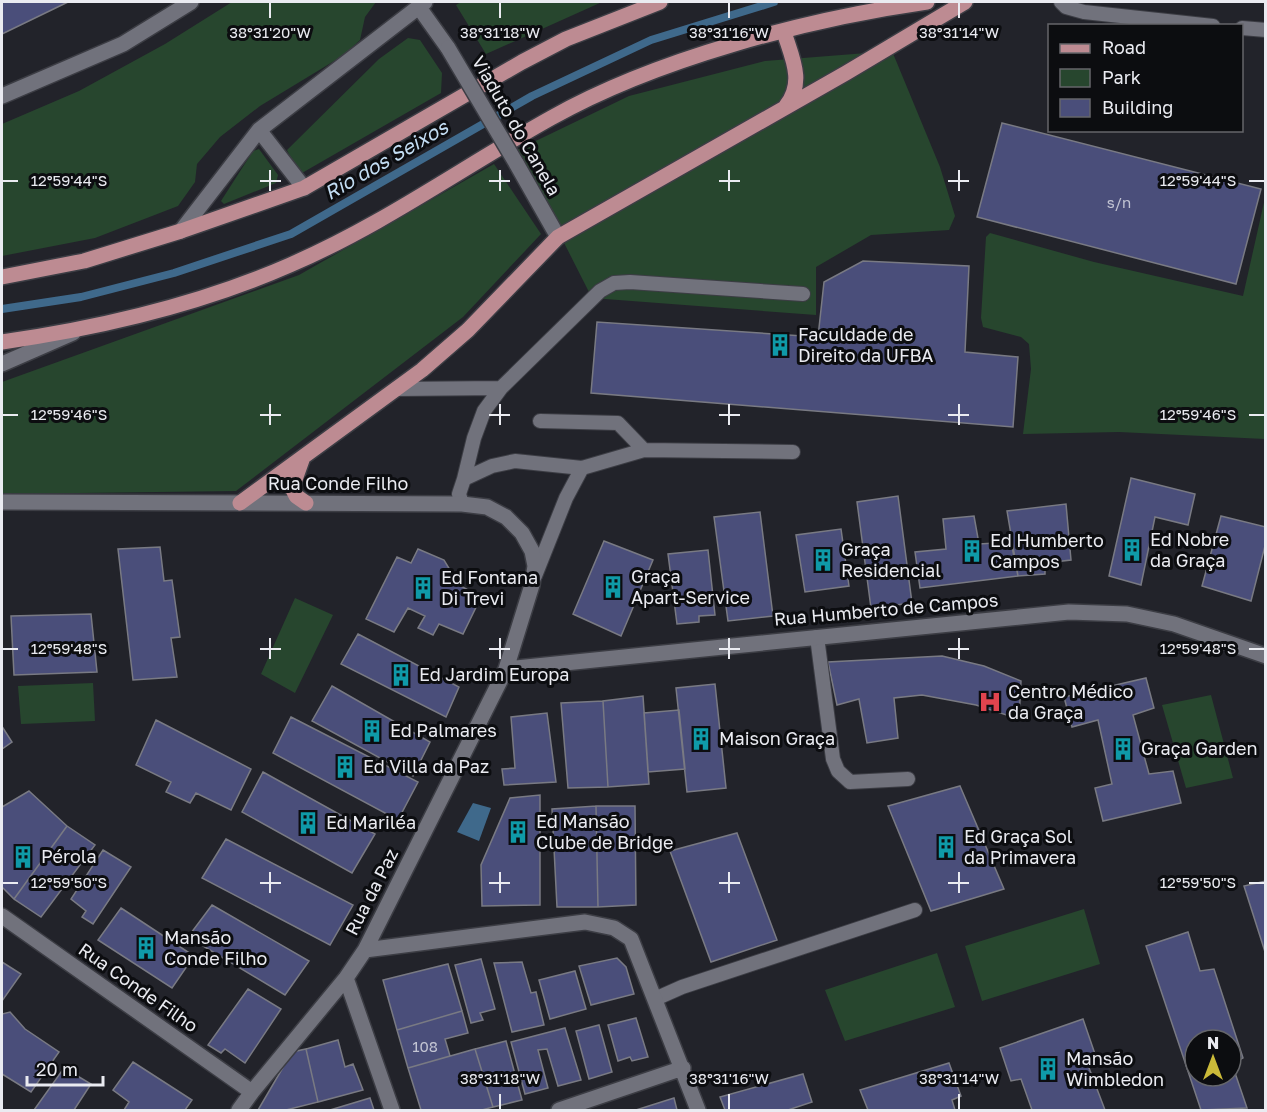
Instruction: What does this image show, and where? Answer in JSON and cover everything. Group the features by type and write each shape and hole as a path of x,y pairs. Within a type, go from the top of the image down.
{"main road":[{"path":"2,277 84,261 304,189 522,62 566,39 660,2"},
{"path":"2,342 82,330 220,292 289,266 350,237 416,201 553,116 684,61 849,16 927,2"},
{"path":"240,503 422,370 468,330 558,237 965,2"},
{"path":"784,32 797,73 794,97 784,108"},
{"path":"302,458 292,488 296,496 306,503"}],"street":[{"path":"2,96 123,44 191,2"},
{"path":"181,231 259,130 422,4"},
{"name":"Viaduto do Canela","path":"422,4 558,237"},
{"path":"259,130 304,189"},
{"path":"2,364 82,330"},
{"name":"Rua Conde Filho","path":"2,502 462,504 487,507 506,518 522,533 532,551 535,566 532,585 506,669"},
{"name":"Rua Humberto de Campos","path":"506,669 1069,612 1127,614 1174,624 1266,656"},
{"name":"Rua da Paz","path":"239,1110 346,978 365,950 506,669"},
{"name":"Rua Conde Filho","path":"2,916 252,1092"},
{"path":"365,950 585,922 614,928 631,939 698,1110"},
{"path":"346,978 392,1110"},
{"path":"559,1110 683,1068"}],"lane":[{"path":"1060,2 1066,7 1084,12 1195,24"},
{"path":"1243,28 1266,30"},
{"path":"462,504 459,494 484,411 501,388 600,291 614,283 630,282 803,294"},
{"path":"396,389 501,388"},
{"path":"540,421 618,423 644,450"},
{"path":"464,479 492,466 515,461 582,468 644,450 793,452"},
{"path":"532,585 566,498 582,468"},
{"path":"817,637 833,759 838,771 850,782 908,779"},
{"path":"655,999 682,987 915,910"}],"green space":[{"path":"232,2 376,2 365,17 360,40 344,55 260,106 220,137 197,164 195,182 178,206 95,238 2,256 2,124 79,91 165,44"},
{"path":"461,2 602,2 486,54 456,5"},
{"path":"408,38 420,40 442,73 441,93 302,173 295,168 287,150 379,59"},
{"path":"892,51 940,167 955,216 949,230 871,235 816,267 816,315 592,298 517,150 629,96 765,61"},
{"path":"259,149 278,175 276,183 224,204 221,201 253,151"},
{"path":"494,164 541,234 463,317 236,491 2,494 2,382 299,275"},
{"path":"1265,198 1265,439 1119,432 1023,434 1031,369 1029,344 1021,337 983,327 981,318 986,237 990,233 1094,262 1243,296"},
{"path":"295,598 333,615 295,693 261,674"},
{"path":"93,683 95,721 21,724 18,686"},
{"path":"1211,695 1233,778 1186,788 1162,705"},
{"path":"1084,909 1100,964 982,1001 965,946"},
{"path":"937,953 955,1007 845,1041 825,990"}],"water":[{"path":"473,803 491,808 479,841 457,832"}],"building":[{"path":"2,2 68,2 2,34"},
{"path":"1002,123 1261,189 1236,284 977,217"},
{"name":"Faculdade de Direito da UFBA","path":"863,261 969,266 965,352 1018,357 1013,427 591,393 597,322 818,337 824,282"},
{"name":"Ed Nobre da Graça","path":"1131,478 1195,494 1188,525 1155,517 1141,585 1109,576"},
{"path":"898,496 912,603 871,608 857,502"},
{"path":"1066,504 1071,560 1045,563 1045,574 1018,576 1007,511"},
{"path":"760,512 773,616 728,621 714,517"},
{"name":"Ed Humberto Campos","path":"974,516 979,544 1011,542 1018,576 920,588 915,552 946,549 943,519"},
{"path":"1221,516 1266,527 1266,542 1251,601 1202,586"},
{"name":"Graça Residencial","path":"841,529 849,586 805,592 796,535"},
{"name":"Graça Apart-Service","path":"604,541 653,560 621,636 573,614"},
{"path":"160,547 164,581 172,580 180,637 171,638 177,677 133,680 118,549"},
{"name":"Ed Fontana Di Trevi","path":"418,549 444,560 450,570 448,579 481,597 463,634 439,624 433,635 418,628 425,616 408,608 394,632 366,619 397,557 411,563"},
{"path":"708,550 715,615 699,616 699,622 677,624 668,554"},
{"path":"91,614 97,672 14,675 11,616"},
{"name":"Ed Jardim Europa","path":"358,634 459,687 446,717 341,664"},
{"name":"Centro Médico da Graça","path":"942,656 984,666 1021,681 1019,719 976,705 922,695 894,698 898,738 867,743 859,699 837,705 828,662"},
{"name":"Graça Garden","path":"1146,678 1154,708 1133,715 1149,774 1173,771 1181,803 1103,821 1095,788 1112,784 1098,720 1072,727 1064,697"},
{"name":"Maison Graça","path":"715,684 726,788 687,792 676,688"},
{"name":"Ed Palmares","path":"332,686 430,742 413,776 312,721"},
{"path":"643,696 649,784 608,787 603,701"},
{"path":"603,701 608,787 568,788 561,703"},
{"path":"679,710 685,769 648,772 644,713"},
{"path":"547,713 556,782 504,785 502,769 515,768 511,717"},
{"name":"Ed Villa da Paz","path":"291,717 418,782 398,820 273,753"},
{"path":"156,720 251,769 231,810 196,793 190,803 166,792 171,782 136,765"},
{"path":"2,729 12,742 2,749"},
{"name":"Ed Mariléa","path":"263,772 375,834 352,873 242,812"},
{"name":"Ed Graça Sol da Primavera","path":"960,786 1004,889 931,911 888,806"},
{"name":"Pérola","path":"29,791 67,826 14,899 2,887 2,807"},
{"name":"Ed Mansão Clube de Bridge","path":"540,795 540,905 482,906 481,865 510,798"},
{"path":"596,806 635,806 636,905 598,907"},
{"path":"596,806 598,907 557,907 552,809"},
{"path":"67,826 95,845 41,917 14,899"},
{"path":"737,833 777,940 711,962 670,851"},
{"path":"226,839 353,905 330,945 202,878"},
{"path":"103,850 131,867 93,924 82,917 86,911 71,899"},
{"path":"1266,881 1266,955 1244,886"},
{"path":"212,905 309,961 285,995 188,937"},
{"name":"Mansão Conde Filho","path":"121,908 194,956 172,988 98,940"},
{"path":"1188,932 1200,971 1214,969 1233,1028 1183,1028 1183,1056 1146,946"},
{"path":"617,958 626,967 634,994 591,1005 579,966"},
{"path":"481,959 495,1009 480,1013 483,1020 471,1023 455,965"},
{"path":"2,962 21,974 2,1001"},
{"path":"522,962 531,993 536,992 544,1025 512,1032 494,963"},
{"path":"448,964 462,1011 397,1030 383,980"},
{"path":"575,971 586,1009 550,1019 539,980"},
{"path":"248,989 281,1009 245,1063 225,1049 221,1053 208,1045"},
{"path":"462,1011 468,1033 445,1039 450,1056 408,1068 397,1030"},
{"path":"10,1012 25,1029 59,1052 31,1092 2,1074 2,1014"},
{"path":"636,1018 648,1057 632,1061 630,1057 618,1061 608,1025"},
{"name":"Mansão Wimbledon","path":"1083,1019 1096,1057 1086,1060 1105,1110 1032,1110 1021,1079 1011,1081 1000,1048"},
{"path":"599,1025 612,1072 589,1079 576,1031"},
{"path":"565,1028 581,1080 558,1086 547,1049 538,1050 548,1088 525,1094 511,1042"},
{"path":"338,1040 345,1067 353,1064 363,1090 318,1102 306,1049"},
{"path":"506,1041 522,1100 493,1107 475,1049"},
{"path":"306,1049 318,1102 286,1110 258,1110 292,1052"},
{"path":"475,1049 493,1107 482,1110 421,1110 408,1068"},
{"path":"133,1062 192,1100 185,1110 124,1110 129,1102 113,1090"},
{"path":"949,1063 961,1096 952,1100 955,1110 868,1110 860,1090"},
{"path":"64,1068 91,1084 74,1110 34,1110"},
{"path":"803,1074 812,1102 788,1110 725,1110 720,1097"},
{"path":"1194,1088 1240,1088 1247,1108 1201,1110"},
{"path":"370,1098 374,1110 330,1110"},
{"path":"674,1098 677,1110 636,1110"}],"waterway":[{"name":"Rio dos Seixos","path":"2,309 81,297 174,273 291,234 532,96 651,40 774,2"}],"place":[{"name":"Faculdade de Direito da UFBA","path":"780,345"},
{"name":"Ed Nobre da Graça","path":"1132,550"},
{"name":"Ed Humberto Campos","path":"972,551"},
{"name":"Graça Residencial","path":"823,560"},
{"name":"Graça Apart-Service","path":"613,587"},
{"name":"Ed Fontana Di Trevi","path":"423,588"},
{"name":"Ed Jardim Europa","path":"401,675"},
{"name":"Centro Médico da Graça","path":"990,702"},
{"name":"Ed Palmares","path":"372,731"},
{"name":"Maison Graça","path":"701,739"},
{"name":"Graça Garden","path":"1123,749"},
{"name":"Ed Villa da Paz","path":"345,767"},
{"name":"Ed Mariléa","path":"308,823"},
{"name":"Ed Mansão Clube de Bridge","path":"518,832"},
{"name":"Ed Graça Sol da Primavera","path":"946,847"},
{"name":"Pérola","path":"23,857"},
{"name":"Mansão Conde Filho","path":"146,948"},
{"name":"Mansão Wimbledon","path":"1048,1069"}]}
